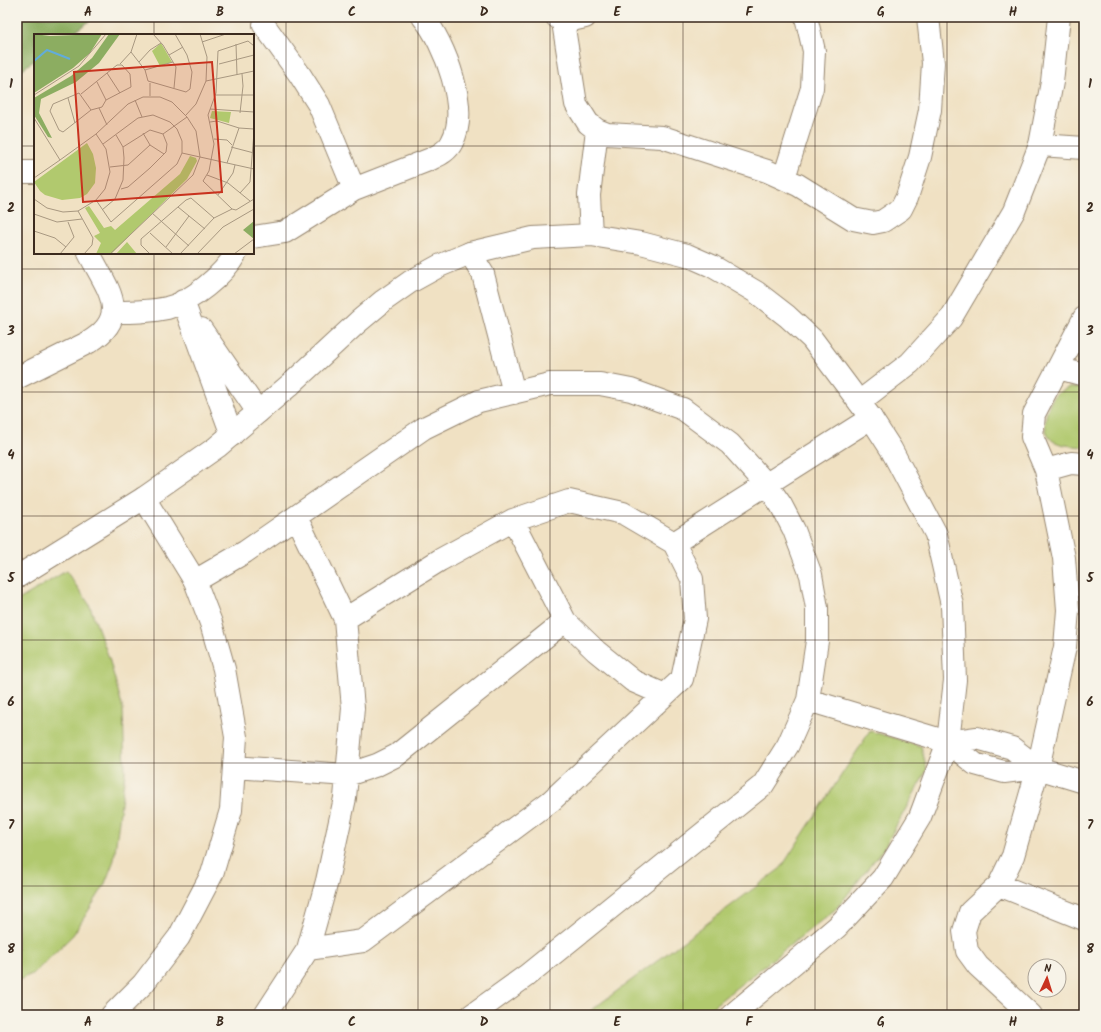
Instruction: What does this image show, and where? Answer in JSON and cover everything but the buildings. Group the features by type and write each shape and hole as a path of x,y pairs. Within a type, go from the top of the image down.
{"street":[{"path":"254,237 285,232 354,189 442,154 452,144 457,133 458,122 452,72 443,50 422,17"},
{"path":"585,17 560,20 576,104 588,123 597,130 607,134 662,137 767,171 784,178 854,219 863,222 883,222 901,209 908,197 920,157 930,110 934,63 928,17"},
{"path":"784,178 812,88 814,51 806,17"},
{"path":"674,543 767,485 865,410 951,318 1014,211 1040,144 1052,82 1059,17"},
{"path":"263,26 300,75 319,105 354,189"},
{"path":"591,235 589,195 597,130"},
{"path":"1040,144 1084,148"},
{"path":"17,172 34,172"},
{"path":"17,577 144,498 232,435 383,301 410,282 439,266 470,253 533,238 591,235 641,242 687,255 712,266 756,292 787,316 812,339 865,410 891,449 936,534 952,605 955,680 948,742 920,817 883,878 837,927 732,1015"},
{"path":"470,253 483,274 514,393"},
{"path":"17,378 100,336 108,327 114,312 113,301 90,254"},
{"path":"114,312 143,312 168,308 183,301 203,289 216,278 235,254"},
{"path":"183,301 258,412"},
{"path":"183,301 232,435"},
{"path":"1031,1015 978,966 967,951 964,931 970,912 999,885 1013,856 1038,768 1065,647 1076,609 1046,470 1032,437 1034,414 1084,318"},
{"path":"1058,368 1084,375"},
{"path":"195,581 245,552 424,428 479,401 550,384 600,384 631,390 683,410 730,444 767,485 781,505 794,530 811,575 817,608 818,640 808,700 788,746 763,785 526,976 472,1015"},
{"path":"1046,470 1071,463 1084,464"},
{"path":"112,1015 143,984 179,937 212,874 231,810 236,738 224,669 211,623 195,581 144,498"},
{"path":"308,949 363,940 551,801 682,679 695,619 692,579 674,543 623,513 568,501 513,520 440,560 345,619"},
{"path":"265,1015 308,949 328,873 345,798 353,708 345,619 296,517"},
{"path":"513,520 565,621 596,651 633,681 665,695"},
{"path":"234,767 347,775 377,765 397,754 565,621"},
{"path":"808,700 948,742 977,738 1012,748 1038,768 1084,782"},
{"path":"999,885 1084,919"}],"green space":[{"path":"17,17 95,17 71,34 34,34 34,61 17,73"},
{"path":"1070,387 1084,388 1084,447 1068,446 1053,441 1049,437 1045,426 1051,401 1061,391"},
{"path":"66,571 89,604 109,658 123,709 125,772 114,860 104,886 73,935 34,973 17,981 17,601"},
{"path":"870,731 921,746 927,770 884,848 837,908 702,1015 585,1015 781,868"}]}
